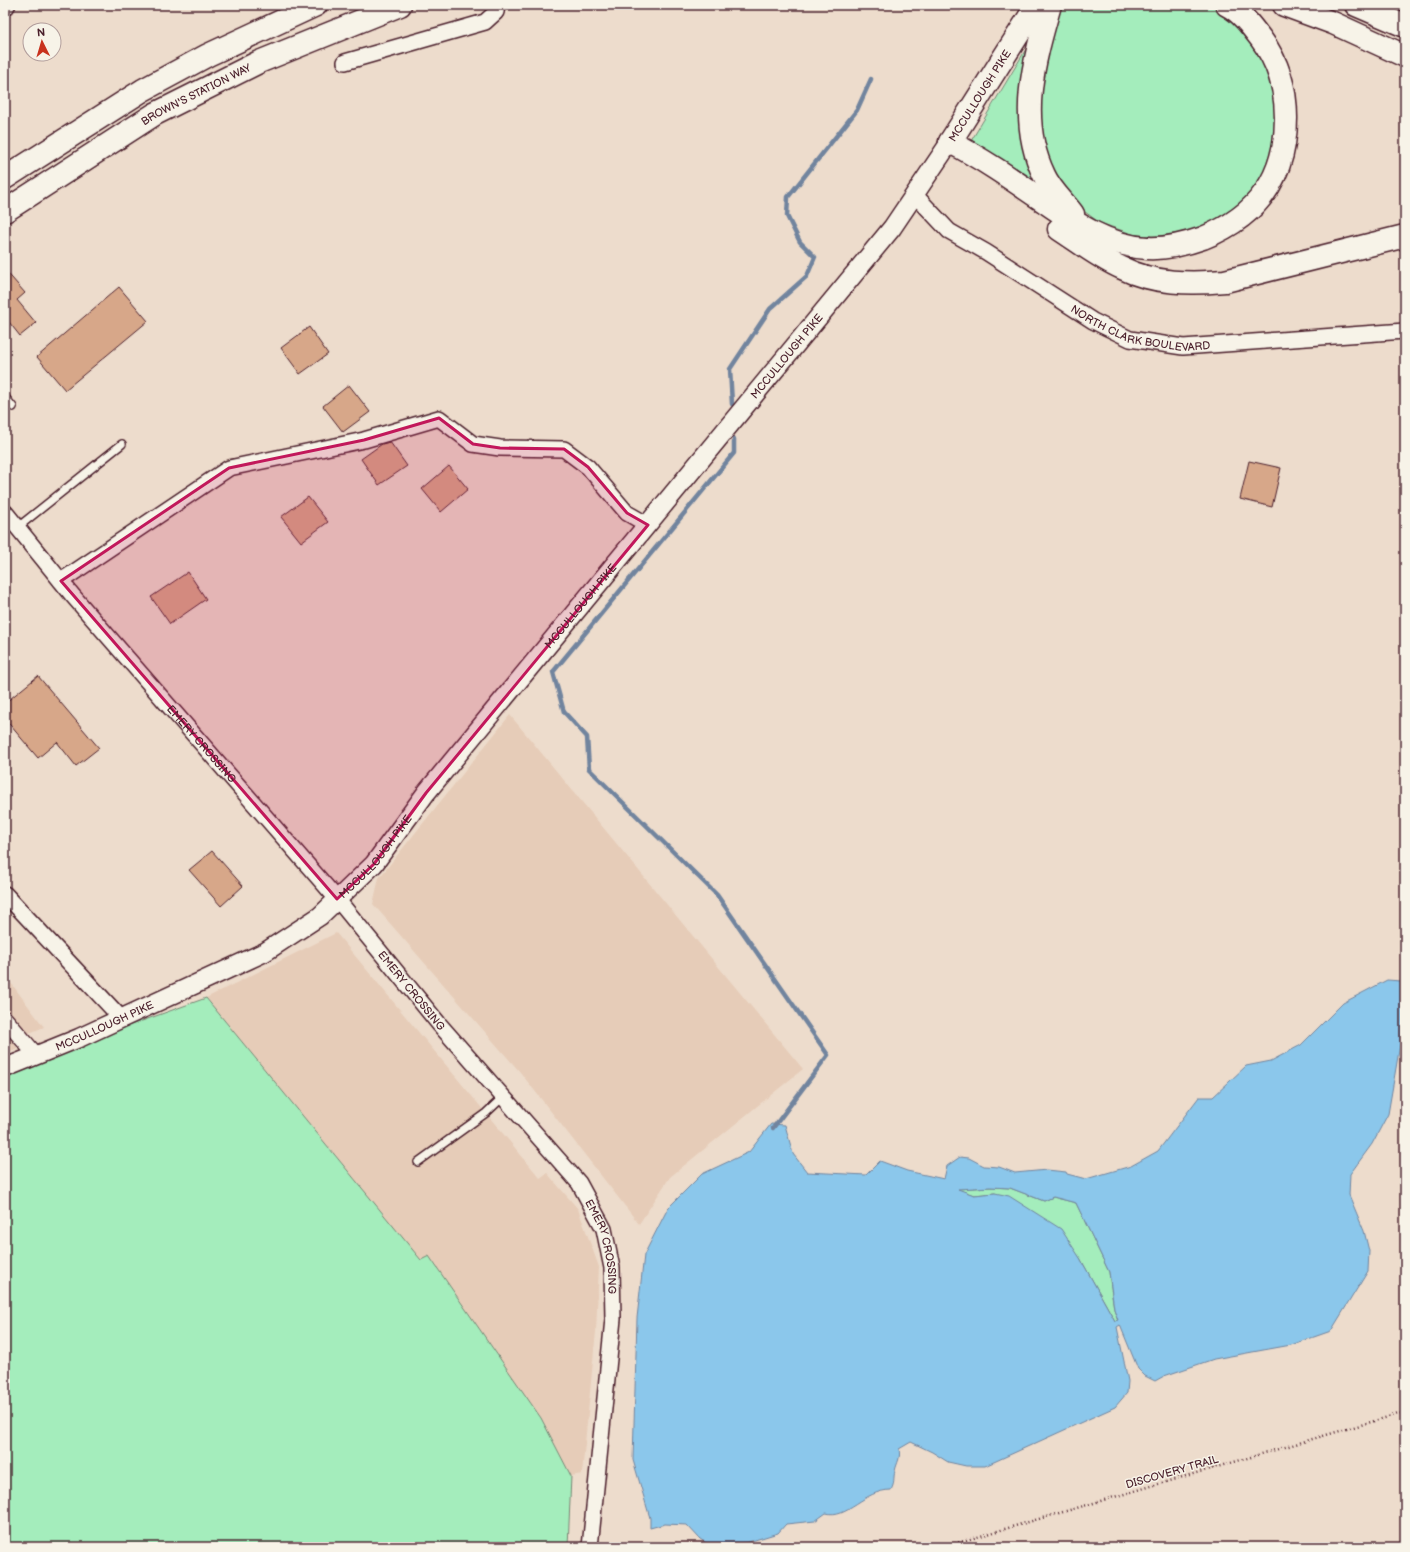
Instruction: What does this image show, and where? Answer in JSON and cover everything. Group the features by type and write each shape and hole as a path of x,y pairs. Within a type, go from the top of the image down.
{"main road":[{"path":"5,178 143,90 208,55 316,5"},
{"name":"BROWN'S STATION WAY","path":"5,211 155,114 259,62 400,5"},
{"name":"MCCULLOUGH PIKE","path":"950,142 1037,5"},
{"path":"1050,5 1033,69 1029,94 1030,132 1044,177 1085,230"},
{"path":"950,142 974,154 1085,230 1122,243 1147,248 1172,247 1198,240 1233,224 1250,210 1264,193 1282,159 1286,129 1285,88 1278,66 1267,47 1250,25 1227,5"},
{"path":"1284,5 1333,23 1405,56"},
{"path":"1356,5 1405,26"},
{"path":"950,142 971,170 1094,252 1122,268 1152,279 1196,283 1225,281 1405,236"}],"street":[{"path":"345,62 485,22 496,12 497,5"},
{"name":"MCCULLOUGH PIKE","path":"5,1068 121,1018 265,952 320,916 374,864 426,793 892,228 950,142"},
{"name":"NORTH CLARK BOULEVARD","path":"914,194 949,231 986,252 1092,321 1130,339 1183,347 1405,332"},
{"path":"61,581 229,468 364,440 439,418 473,444 500,448 564,449 588,467 627,513 648,525"},
{"name":"EMERY CROSSING","path":"5,512 61,581 337,899 439,1024 579,1182 604,1229 612,1268 613,1318 590,1547"},
{"path":"5,894 121,1018"},
{"path":"5,1019 36,1055"}],"lane":[{"path":"5,397 13,407"},
{"path":"18,527 122,444"},
{"path":"418,1162 486,1112 503,1097"}],"path":[{"name":"DISCOVERY TRAIL","path":"943,1547 1405,1412"}],"highlighted area":[{"path":"439,418 473,444 500,448 564,449 588,467 627,513 648,525 426,793 374,864 337,899 61,581 229,468 364,440"}],"shaded area":[{"path":"510,715 803,1069 670,1177 639,1224 520,1072 373,904 379,878"},
{"path":"336,933 540,1178 547,1173 578,1209 599,1267 596,1331 582,1474 571,1476 541,1418 429,1256 421,1260 206,998"},
{"path":"5,975 44,1027 12,1040 18,1049 5,1054"}],"green space":[{"path":"1060,5 1211,5 1231,18 1265,58 1279,115 1268,166 1249,195 1236,208 1211,224 1185,233 1166,237 1135,235 1100,223 1077,206 1048,168 1035,103"},
{"path":"1035,34 1037,185 971,141"},
{"path":"206,998 421,1260 429,1256 541,1418 571,1476 568,1547 5,1547 5,1070"},
{"path":"991,1187 1010,1188 1044,1201 1053,1197 1076,1203 1109,1272 1114,1309 1118,1320 1115,1321 1080,1258 995,1193 974,1195 956,1189"}],"water":[{"path":"1387,980 1401,981 1405,984 1405,1016 1388,1114 1372,1144 1350,1174 1349,1195 1364,1231 1369,1251 1368,1271 1331,1331 1291,1345 1214,1359 1164,1376 1155,1381 1145,1376 1138,1369 1120,1325 1117,1327 1128,1381 1127,1393 1115,1407 985,1466 966,1466 948,1462 911,1442 899,1449 899,1458 891,1490 872,1494 841,1512 834,1514 826,1513 815,1521 786,1524 778,1533 745,1543 713,1547 700,1539 687,1525 665,1524 650,1528 650,1518 633,1460 637,1318 644,1255 668,1208 702,1174 749,1152 771,1124 785,1125 793,1154 807,1172 866,1175 880,1161 907,1171 944,1179 947,1166 960,1157 969,1158 984,1166 999,1167 1015,1173 1047,1170 1066,1172 1067,1174 1086,1179 1131,1166 1158,1151 1199,1097 1213,1097 1246,1066 1271,1061 1301,1045 1343,1003","holes":["990,1187 1010,1188 1044,1201 1053,1197 1076,1203 1109,1272 1114,1309 1118,1320 1115,1321 1080,1258 1061,1229 1009,1196 995,1193 974,1195 958,1189"]}],"building":[{"path":"5,270 25,293 17,300 36,323 20,336 5,317"},
{"path":"119,287 148,321 65,390 37,357"},
{"path":"309,327 328,354 300,374 281,348"},
{"path":"349,385 370,412 343,432 323,406"},
{"path":"390,442 407,466 379,485 361,459 382,444"},
{"path":"1249,461 1281,468 1272,507 1240,499"},
{"path":"449,466 468,489 441,512 422,489"},
{"path":"308,497 328,522 301,542 281,517"},
{"path":"188,572 206,599 170,624 151,597"},
{"path":"38,676 99,748 76,766 57,742 38,758 5,719 5,703"},
{"path":"212,851 243,886 221,906 189,870"}],"waterway":[{"path":"732,404 730,369 770,309 807,276 815,257 800,242 787,216 788,197 857,110 871,79"},
{"path":"734,439 734,453 553,672 564,712 587,737 589,769 717,895 828,1055 773,1128"}]}
